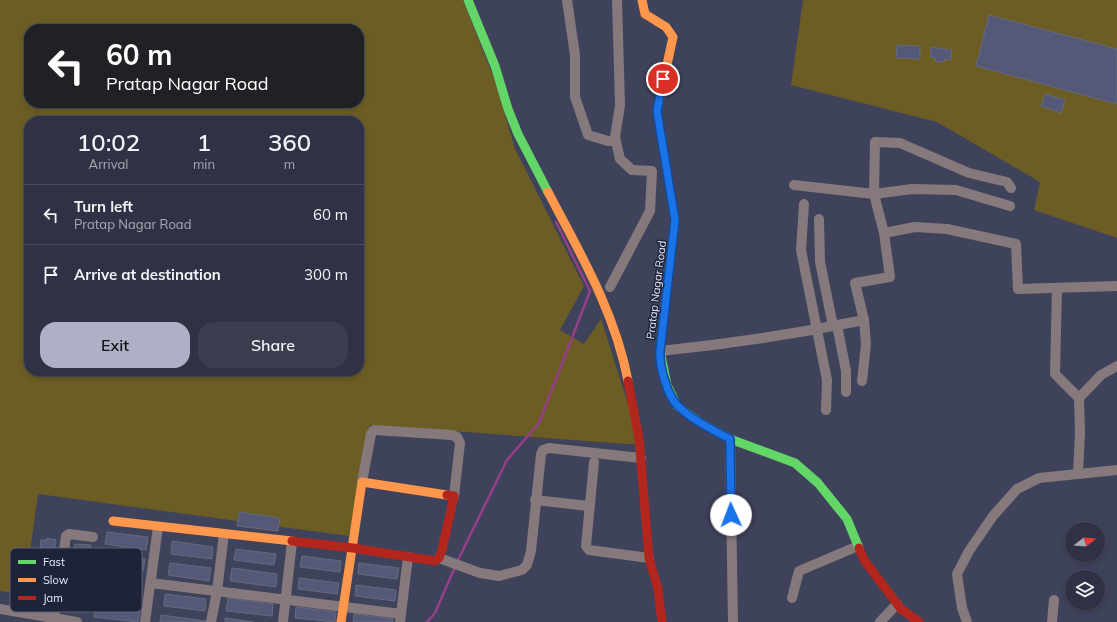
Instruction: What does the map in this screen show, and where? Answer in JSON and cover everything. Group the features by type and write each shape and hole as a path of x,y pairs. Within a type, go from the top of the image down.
{"street":[{"path":"468,0 495,66 508,110 518,134 595,282 610,316 625,365 641,458 649,558 658,589 662,622"},
{"path":"567,0 575,55 575,97 588,135 608,141 616,141"},
{"path":"610,287 650,211 652,193 652,171 632,170 620,158 616,141 620,105 618,0"},
{"name":"Pratap Nagar Road","path":"642,0 643,11 648,18 670,30 673,37 657,111 675,220 660,351 667,385 677,406 701,423 730,439 795,463 818,483 847,519 864,560 897,604 919,622"},
{"path":"862,381 866,344 864,320 855,283 890,277 884,233 874,194 875,142 900,143 970,172 1007,182 1011,188"},
{"path":"794,185 874,194 912,189 956,190 1010,206"},
{"path":"804,204 801,250 827,380 826,410"},
{"path":"819,218 820,262 846,371 846,392"},
{"path":"884,233 915,227 947,229 1016,244 1018,289 1117,286"},
{"path":"1057,289 1055,374 1079,398 1080,433 1078,474"},
{"path":"660,351 722,345 817,330 864,320"},
{"path":"1079,398 1101,375 1117,366"},
{"path":"341,622 342,606 353,548 362,482 371,434 374,430 452,435 457,437 460,443 454,496 442,559"},
{"path":"730,439 733,622"},
{"path":"113,521 353,548 435,561 442,559 471,570 499,576 522,570 527,565 531,551 535,500 541,454 543,450 549,448 641,458"},
{"path":"594,462 588,506 586,546 589,550 649,558"},
{"path":"967,622 962,608 957,574 969,551 993,516 1018,489 1039,478 1117,470"},
{"path":"362,482 454,496"},
{"path":"535,500 588,506"},
{"path":"145,622 158,527"},
{"path":"64,548 66,536 69,534 93,536"},
{"path":"211,622 217,591 224,534"},
{"path":"283,622 292,542"},
{"path":"792,598 799,571 858,546"},
{"path":"151,582 342,606 400,618 408,557"},
{"path":"1052,622 1054,600"},
{"path":"880,622 897,604"},
{"path":"0,609 10,612"},
{"path":"11,612 32,618 54,618 77,622"},
{"path":"54,618 55,612"}],"shaded area":[{"path":"0,0 463,0 496,84 515,149 584,286 560,330 584,344 601,319 641,445 370,425 349,536 38,494 30,548 10,548 10,592 0,591"},
{"path":"803,0 1117,0 1117,238 1034,210 1040,182 937,122 791,85"}],"building":[{"path":"989,15 1117,49 1117,104 976,66"},
{"path":"897,45 920,46 920,59 896,58"},
{"path":"931,47 952,50 951,60 945,59 944,62 935,61 936,58 930,57"},
{"path":"1045,94 1065,100 1061,113 1041,106"},
{"path":"239,512 280,518 278,531 237,526"},
{"path":"107,532 148,537 146,550 142,549 142,548 105,544"},
{"path":"47,538 56,540 55,548 40,548 41,540 47,540"},
{"path":"172,541 213,547 212,559 171,554"},
{"path":"75,544 91,545 91,548 74,548"},
{"path":"236,549 276,554 274,565 234,560"},
{"path":"302,556 341,561 340,572 300,567"},
{"path":"142,559 145,559 142,571"},
{"path":"170,563 211,568 209,581 168,575"},
{"path":"359,563 399,568 397,579 358,574"},
{"path":"232,568 277,574 276,587 230,581"},
{"path":"299,578 339,583 337,594 298,589"},
{"path":"356,585 396,590 395,601 355,596"},
{"path":"165,594 206,599 205,611 164,606"},
{"path":"228,598 273,604 272,616 226,611"},
{"path":"296,607 336,612 335,622 295,618"},
{"path":"94,612 140,612 138,622 94,617"},
{"path":"354,614 393,619 393,622 353,622"},
{"path":"161,615 206,621 160,622"},
{"path":"225,618 253,622 225,622"}],"waterway":[{"path":"457,562 507,460 539,423 590,291 556,222"},
{"path":"427,622 435,613 455,567"}],"traffic: fast":[{"path":"468,0 495,66 508,109 518,134 548,192"},
{"path":"665,305 660,351 667,385 677,406 701,423 730,439 795,463 818,483 847,519 859,548"}],"traffic: slow":[{"path":"642,0 645,14 666,27 673,37 657,111 675,220 665,305"},
{"path":"548,192 584,260 605,307 615,331 628,381"},
{"path":"341,622 362,482 447,495"},
{"path":"113,521 292,541"}],"traffic: jam":[{"path":"628,381 639,438 649,558 658,589 662,622"},
{"path":"292,541 353,548 435,561 439,558 442,550 454,496 447,495"},
{"path":"859,548 864,560 901,609 919,622"}],"route":[{"path":"663,79 657,103 657,111 675,220 672,258 660,351 662,370 677,406 701,423 730,439 729,470 731,515"}]}
